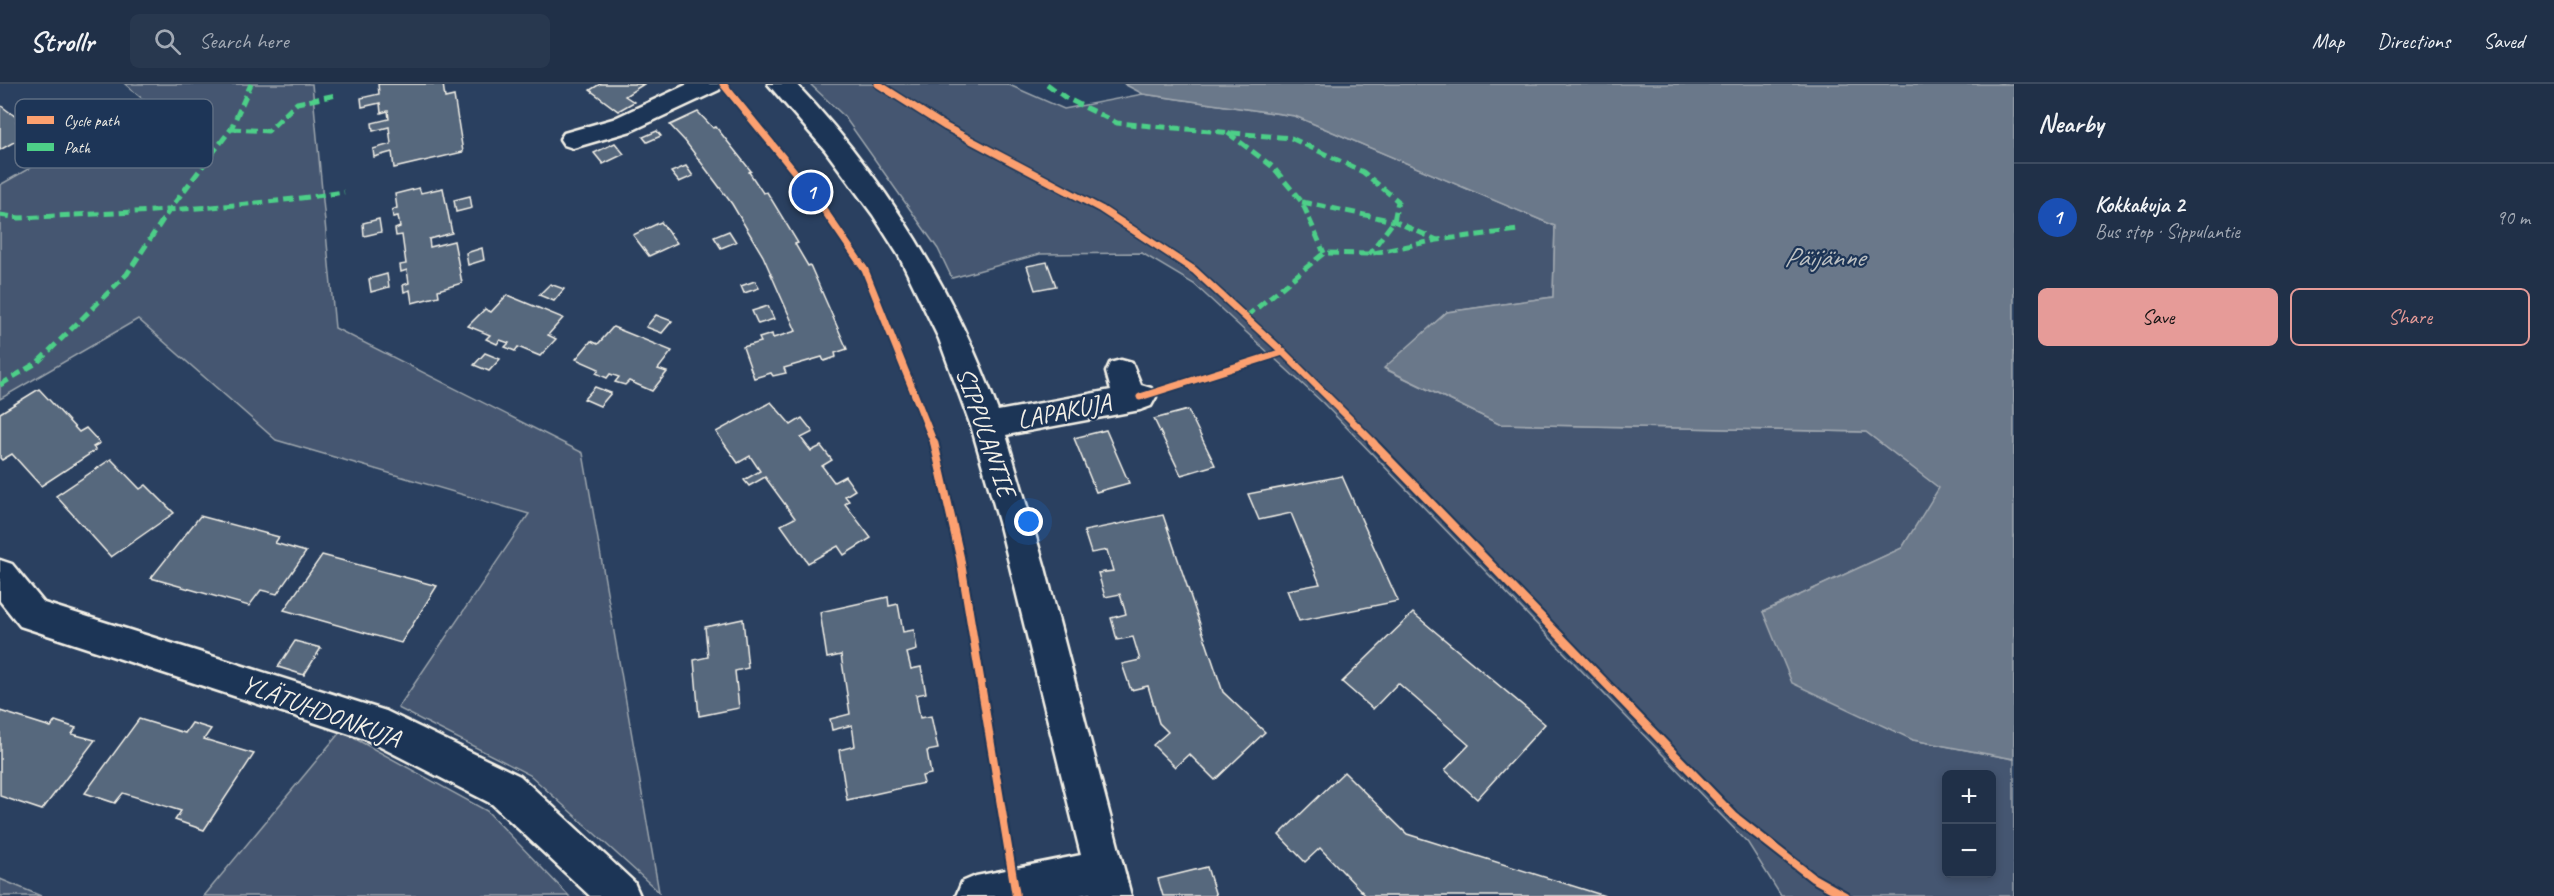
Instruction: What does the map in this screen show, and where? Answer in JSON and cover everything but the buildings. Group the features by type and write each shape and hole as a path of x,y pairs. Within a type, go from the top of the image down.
{"street":[{"path":"573,139 622,125 710,84"},
{"name":"SIPPULANTIE","path":"782,84 819,123 853,166 912,254 946,322 988,426 1027,564 1107,883"},
{"name":"LAPAKUJA","path":"988,426 1130,389"},
{"name":"YLÄTUHDONKUJA","path":"0,575 32,615 373,724 506,790 620,896"},
{"path":"976,896 1107,883"}],"shaded area":[{"path":"125,84 312,84 335,328 583,453 659,892 530,775 398,708 529,514 276,440 138,319 0,399 0,185 30,168 213,168 213,99 142,99"},
{"path":"810,84 1007,84 1064,109 1143,94 1295,116 1555,226 1553,297 1447,312 1385,369 1499,424 1866,432 1940,488 1902,548 1763,612 1913,740 2014,759 2014,896 1781,896 1748,843 1323,403 1194,284 1142,253 1040,254 952,278 938,249 844,116"},
{"path":"341,731 487,811 569,896 204,896"},
{"path":"0,879 41,896 0,896"}],"water":[{"name":"Päijänne","path":"1124,84 2014,84 2014,759 1913,740 1792,683 1763,612 1902,548 1939,488 1866,432 1499,424 1384,368 1447,312 1553,297 1555,226 1295,116 1143,94"}],"marked path":[{"path":"213,153 231,129 251,84"},
{"path":"1047,84 1066,98 1117,123 1291,138 1363,172 1398,201 1394,221 1369,254"},
{"path":"231,129 268,131 297,103 336,95"},
{"path":"1228,133 1273,167 1302,202 1324,253"},
{"path":"0,385 38,362 127,274 170,209 201,168"},
{"path":"0,215 19,218 182,209 264,203 344,192"},
{"path":"1302,202 1394,221 1437,240"},
{"path":"1246,317 1324,253 1369,254 1437,240 1519,230"}],"cycle path":[{"path":"723,84 815,197 865,270 933,438 960,557 1016,896"},
{"path":"878,84 946,127 1101,209 1194,270 1283,352 1361,430 1735,817 1813,878 1845,896"},
{"path":"1140,397 1283,352"}],"place":[{"name":"Kokkakuja 2","path":"811,192"}]}
